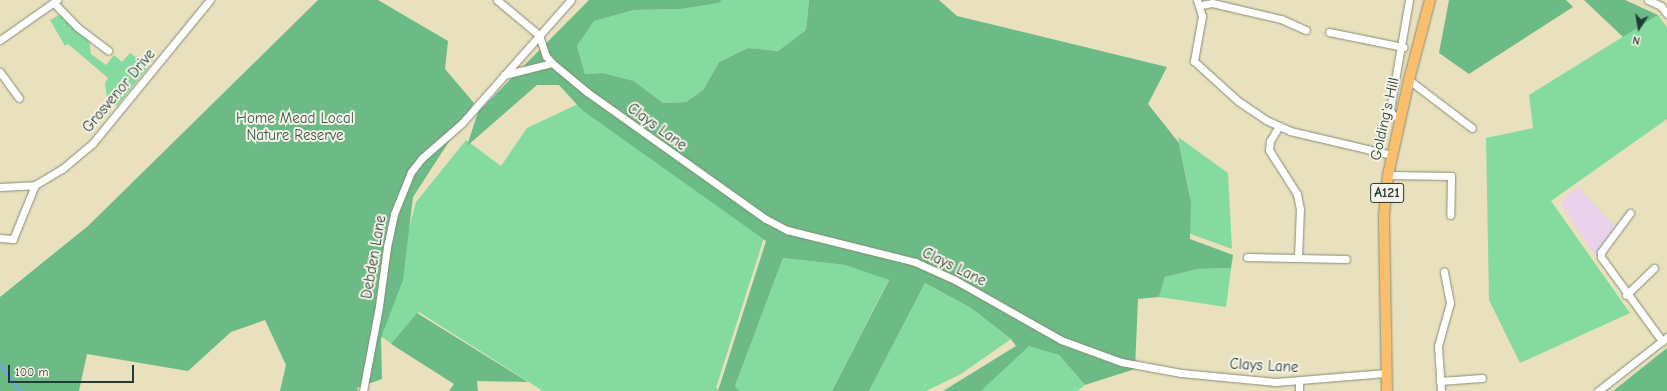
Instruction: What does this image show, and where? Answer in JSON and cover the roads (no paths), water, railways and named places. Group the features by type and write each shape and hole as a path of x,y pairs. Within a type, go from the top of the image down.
{"main road":[{"name":"Golding's Hill","path":"1387,391 1384,215 1388,175 1409,80 1430,0"}],"street":[{"name":"Grosvenor Drive","path":"0,187 35,184 62,169 92,144 210,0"},
{"path":"497,0 539,35"},
{"name":"Debden Lane","path":"363,391 379,306 386,247 394,214 404,187 422,158 462,123 571,0"},
{"path":"1400,120 1392,114 1390,109 1403,48 1409,0"},
{"path":"1648,0 1661,6 1667,14"},
{"path":"0,40 55,1 77,27 108,50"},
{"path":"1306,30 1281,19 1199,2 1202,16 1194,61 1238,101 1279,126 1392,155"},
{"path":"1329,32 1403,48"},
{"name":"Clays Lane","path":"539,35 546,56 552,63 587,92 706,178 766,219 787,230 916,262 955,280 1061,340 1121,362 1180,373 1300,382 1386,373"},
{"path":"504,75 552,63"},
{"path":"0,72 18,98"},
{"path":"1409,80 1472,128"},
{"path":"1279,126 1270,141 1269,150 1297,194 1300,209 1298,257"},
{"path":"1388,175 1451,176 1450,215"},
{"path":"0,238 13,239 35,184"},
{"path":"1598,391 1664,339 1626,295 1601,257 1601,252 1630,213"},
{"path":"1247,257 1346,259"},
{"path":"1626,295 1654,268"},
{"path":"1441,391 1438,346 1450,303 1444,272"},
{"path":"1440,381 1482,378"},
{"path":"1299,391 1300,382"}],"waterway":[{"path":"0,365 21,391"}],"park label":[{"name":"Home Mead Local Nature Reserve","path":"295,126"}]}
